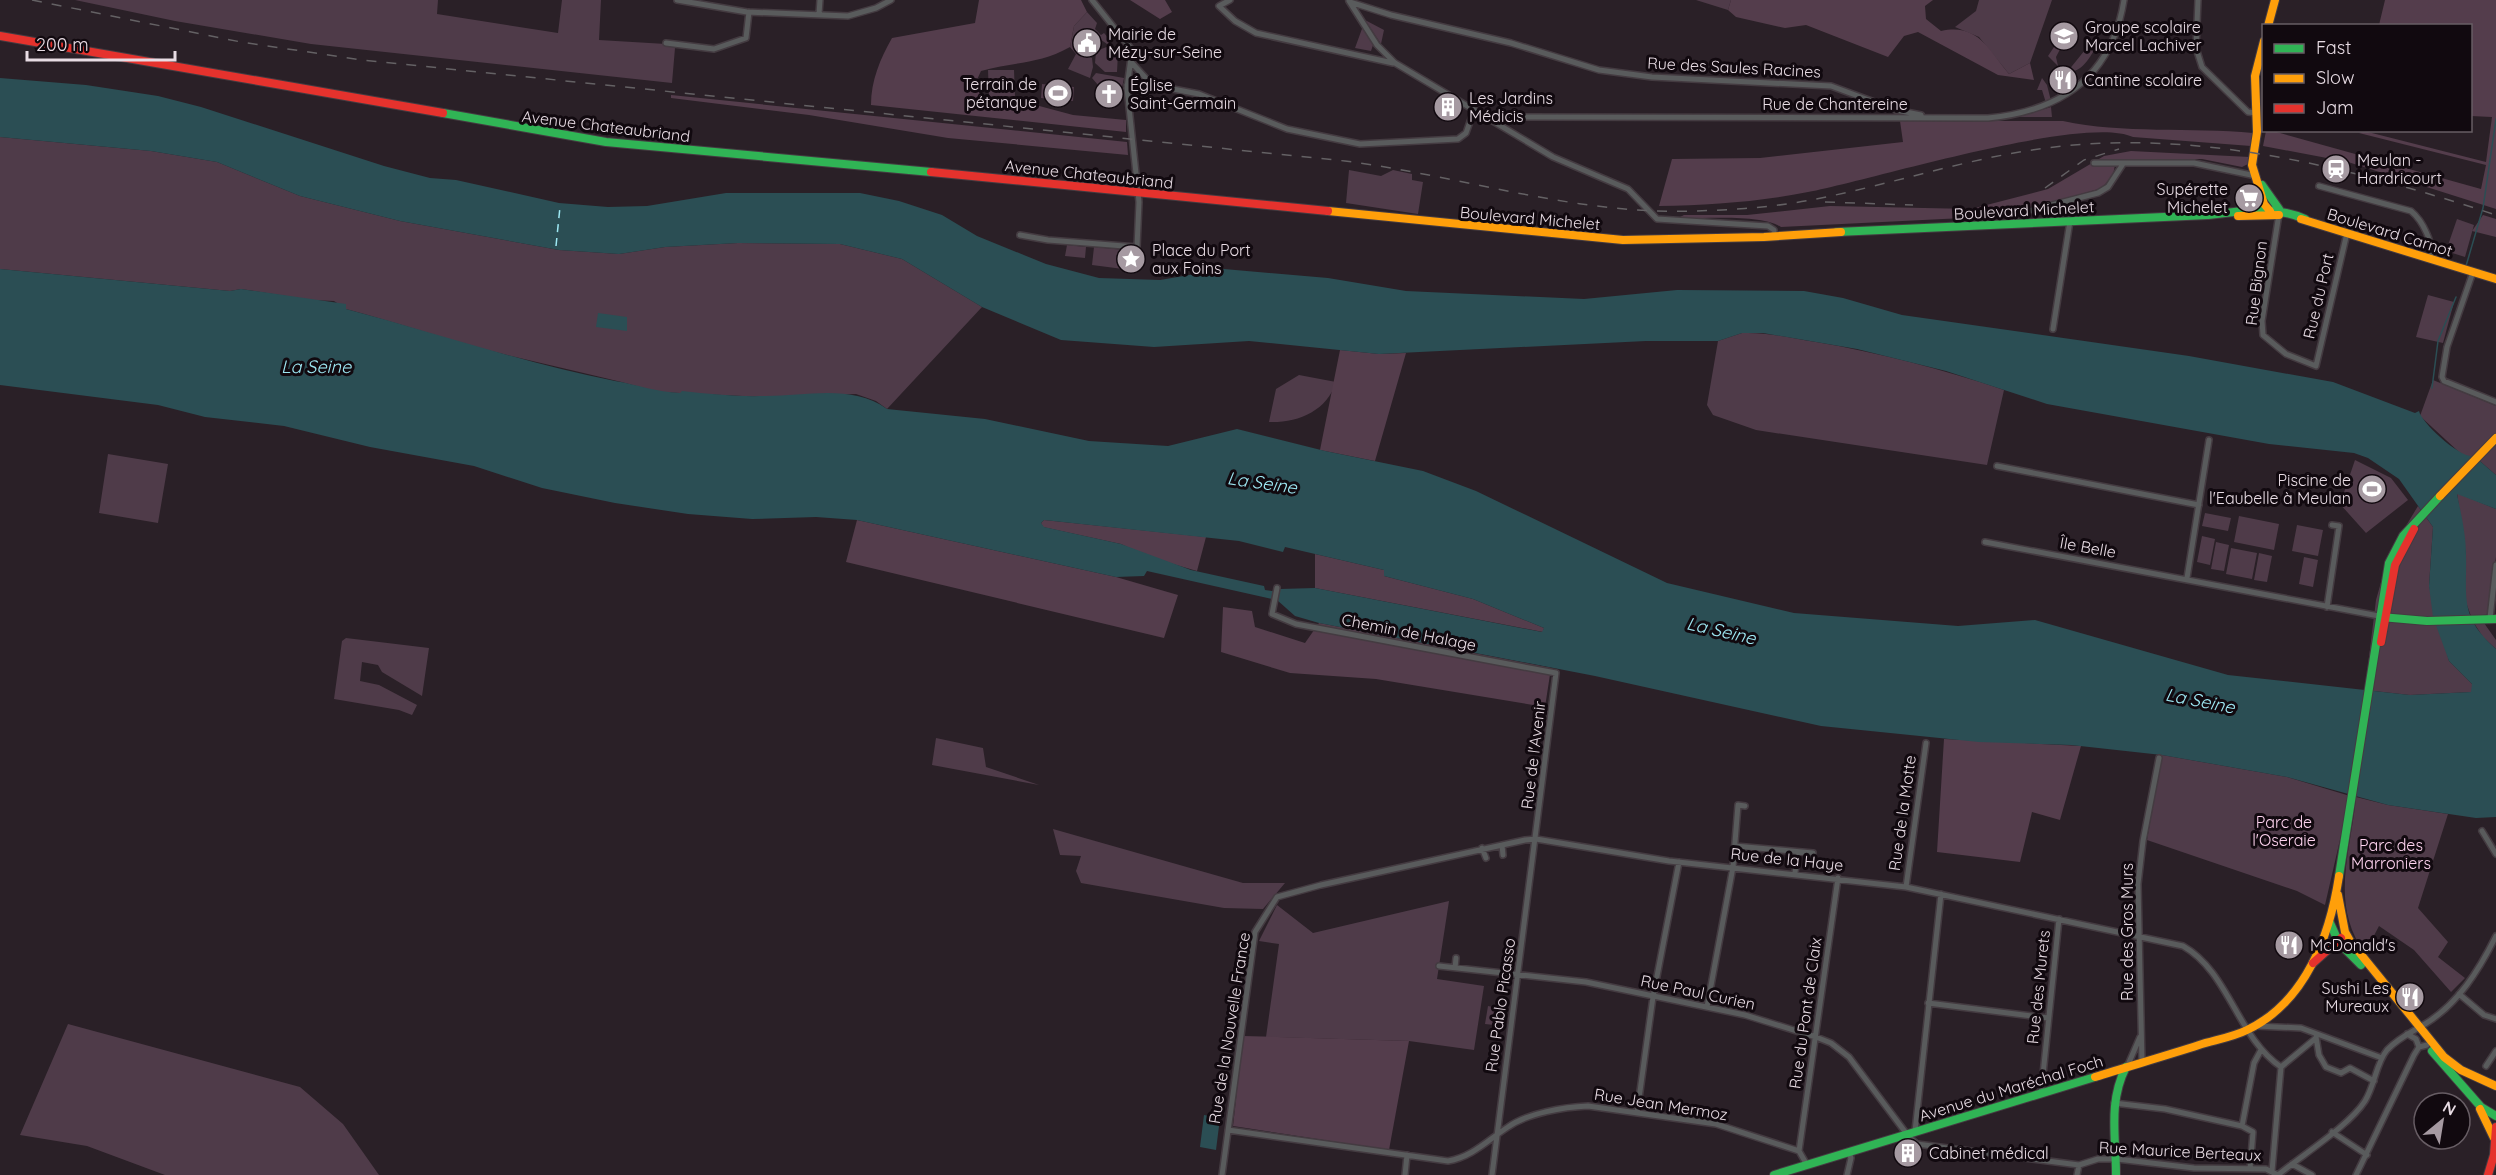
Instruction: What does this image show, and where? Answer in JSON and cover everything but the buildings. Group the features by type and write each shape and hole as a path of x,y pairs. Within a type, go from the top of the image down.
{"main road":[{"path":"2269,24 2275,0"},
{"name":"Avenue Chateaubriand","path":"0,38 590,144 1418,221"},
{"path":"2262,49 2255,76 2258,113 2252,165 2270,210"},
{"name":"Boulevard Michelet","path":"1418,221 1616,240 1841,232 2208,215 2270,210"},
{"name":"Boulevard Carnot","path":"2270,210 2496,279"},
{"path":"2311,964 2329,934 2371,679 2383,617 2399,555 2422,516 2496,438"},
{"path":"2383,617 2427,621 2493,618"},
{"path":"2337,889 2344,932 2359,955 2423,1046 2475,1100 2496,1116"},
{"path":"2329,934 2344,932"},
{"path":"2311,964 2339,943 2344,932"},
{"path":"2329,934 2350,954 2413,1030 2457,1067 2493,1084"},
{"path":"2329,951 2350,954"},
{"name":"Avenue du Maréchal Foch","path":"1774,1175 2246,1030 2256,1026 2271,1014 2294,989 2311,964"},
{"path":"2116,1175 2114,1103 2126,1067"},
{"path":"2475,1100 2494,1138"},
{"path":"2488,1175 2494,1155 2496,1127"}],"street":[{"path":"677,0 749,12 848,16 876,8 891,0"},
{"path":"819,14 820,0"},
{"path":"1020,235 1048,240 1137,247 1138,195 1127,86 1132,50 1092,0"},
{"path":"1230,0 1219,6 1235,21 1256,33 1395,63"},
{"name":"Rue de Chantereine","path":"1485,117 1996,117 2047,106 2064,97 2089,75 2107,53 2121,18 2124,0"},
{"path":"2198,0 2196,48 2202,67 2248,112 2258,113"},
{"path":"1352,3 1377,45 1395,63 1565,163 1628,189 1652,216 1661,220 1763,225 1770,227 1774,235"},
{"name":"Rue des Saules Racines","path":"1352,3 1623,75 1831,86 1896,110 1930,117"},
{"path":"666,43 714,49 746,38 749,12"},
{"path":"1132,63 1152,85"},
{"path":"1127,86 1152,85 1199,94 1287,129 1360,144 1458,139 1466,133 1474,110"},
{"path":"2094,163 2194,163 2256,176"},
{"path":"2011,224 2014,216 2098,193 2108,187 2124,164"},
{"path":"2319,186 2410,211 2418,218 2429,240 2432,253 2430,259"},
{"name":"Rue Bignon","path":"2270,210 2263,335 2286,354 2316,366"},
{"path":"2026,212 2026,223"},
{"path":"2053,329 2070,221"},
{"name":"Rue du Port","path":"2316,366 2347,233"},
{"path":"2470,271 2441,375 2444,381 2496,402"},
{"path":"2187,578 2209,440"},
{"path":"1997,466 2199,505"},
{"path":"2326,607 2339,526 2332,525"},
{"name":"Île Belle","path":"1985,542 2187,578 2383,617"},
{"path":"2493,618 2496,565"},
{"name":"Chemin de Halage","path":"1276,588 1272,614 1296,624 1556,673"},
{"name":"Rue de l'Avenir","path":"1536,839 1556,673"},
{"name":"Rue de la Motte","path":"1906,886 1926,743"},
{"name":"Rue des Gros Murs","path":"2142,1063 2140,865 2159,758"},
{"path":"1707,1007 1733,867 1738,806 1745,806"},
{"path":"2482,831 2496,854"},
{"name":"Rue de la Haye","path":"1283,894 1482,848 1536,839 1679,862 1906,886 2183,946 2202,959 2246,1030 2261,1050 2281,1067"},
{"name":"Rue Pablo Picasso","path":"1492,1175 1536,839"},
{"path":"1502,845 1503,855"},
{"path":"1734,846 1813,853"},
{"path":"1482,848 1486,858"},
{"path":"1795,873 1797,852"},
{"path":"1637,1113 1653,997 1679,862"},
{"name":"Rue du Pont de Claix","path":"1799,1151 1838,878"},
{"name":"Rue de la Nouvelle France","path":"1222,1175 1256,932 1269,907 1283,894"},
{"path":"1915,1131 1941,894"},
{"name":"Rue des Murets","path":"2041,1094 2059,919"},
{"path":"2278,1175 2359,1109 2387,1051 2413,1030 2435,1017 2459,994 2484,961 2496,936"},
{"path":"1455,968 1456,958"},
{"name":"Rue Paul Curien","path":"1439,966 1586,982 1756,1018 1816,1037 1831,1043 1849,1057 1906,1134"},
{"path":"2459,994 2484,1015 2496,1018"},
{"path":"1928,1003 2048,1018"},
{"path":"2271,1014 2277,1026"},
{"name":"Avenue du Maréchal Foch","path":"2256,1026 2277,1026 2317,1035 2382,1058"},
{"path":"2272,1171 2281,1067 2317,1035 2326,1067 2341,1073 2350,1068 2374,1081"},
{"name":"Rue des Gros Murs","path":"2126,1067 2141,1036"},
{"path":"2356,1175 2423,1046"},
{"path":"2242,1126 2254,1063 2261,1050"},
{"path":"2486,1066 2496,1051"},
{"path":"2114,1103 2165,1109 2242,1126 2253,1132 2250,1169"},
{"name":"Rue Jean Mermoz","path":"1228,1130 1448,1161 1461,1159 1508,1126 1528,1118 1577,1107 1716,1124 1799,1151"},
{"path":"2332,1132 2367,1155"},
{"name":"Rue Maurice Berteaux","path":"1906,1134 1917,1144 2079,1165 2090,1160 2117,1159 2194,1168 2272,1171 2278,1175"},
{"path":"1799,1151 1807,1165"},
{"path":"1847,1175 1851,1158 1849,1153"},
{"path":"1405,1175 1407,1155"},
{"path":"2292,1164 2312,1175"},
{"path":"2077,1175 2079,1165"},
{"path":"2193,1175 2194,1168"}],"green space":[{"path":"75,0 438,0 437,14 558,33 562,0 601,0 599,40 666,44 675,48 672,83 311,44 175,21"},
{"path":"1696,0 1731,0 1728,10"},
{"path":"1979,0 2052,0 2030,63 2009,74 1979,37 1955,27 1976,11"},
{"path":"1087,12 1097,23 1095,29 1101,35 1104,33 1111,41 1107,44 1087,30 1077,48 1092,58 1093,67 1090,78 1068,69 1076,54 1070,47 1074,26"},
{"path":"1365,20 1384,30 1381,44"},
{"path":"1363,26 1373,45 1371,51 1355,48"},
{"path":"2064,27 2070,30 2056,57 2058,66 2048,56 2064,32"},
{"path":"2093,40 2099,43 2086,62 2078,69 2068,71"},
{"path":"1112,45 1118,53 1117,72 1105,72 1095,63 1096,51"},
{"path":"988,70 1014,70 1015,96 989,97"},
{"path":"1096,73 1124,78 1122,88 1098,85 1092,78"},
{"path":"2042,78 2047,85 2051,101 2046,103 2042,90 2037,90"},
{"name":"Terrain de pétanque","path":"1042,84 1074,87 1073,101 1041,98"},
{"path":"2051,107 2052,117 2018,117"},
{"path":"0,137 151,151 217,162 300,196 400,221 559,250 619,254 665,247 738,243 840,244 902,259 982,307 887,409 876,401 856,394 763,397 659,392 473,346 346,309 334,301 311,300 241,289 230,291 0,269"},
{"path":"1349,170 1381,176 1393,170 1412,174 1412,180 1423,182 1418,214 1346,203"},
{"path":"2457,219 2474,225 2465,257 2446,251"},
{"path":"1067,245 1086,247 1085,258 1065,256"},
{"path":"1094,247 1125,250 1123,269 1092,265"},
{"path":"2428,295 2454,302 2443,343 2416,337"},
{"path":"1742,333 1761,333 1887,356 2004,390 1987,465 1756,430 1713,415 1707,405 1718,341"},
{"path":"1299,375 1336,382 1326,401 1310,413 1290,420 1269,422 1276,389"},
{"path":"2433,380 2496,406 2496,475 2474,456 2465,456 2459,452 2420,416"},
{"path":"108,454 168,464 158,523 99,513"},
{"name":"Piscine de l'Eaubelle à Meulan","path":"2355,460 2391,478 2408,500 2366,533 2340,504"},
{"path":"2457,493 2496,509 2496,557 2488,613 2484,616 2471,616 2464,597 2466,555"},
{"path":"2418,506 2433,527 2429,586 2449,661 2472,684 2472,692 2410,695 2365,690 2376,600 2389,554"},
{"path":"2205,513 2231,518 2228,531 2202,526"},
{"path":"2239,516 2279,524 2274,550 2234,542"},
{"path":"2297,525 2323,530 2318,556 2292,551"},
{"path":"2202,536 2215,539 2210,565 2197,562"},
{"path":"2216,542 2229,545 2224,571 2211,569"},
{"path":"2231,548 2257,553 2252,579 2226,574"},
{"path":"2259,553 2272,556 2267,582 2254,580"},
{"path":"2304,557 2318,560 2313,587 2299,584"},
{"path":"2474,623 2484,623 2496,640 2496,649 2483,637"},
{"path":"346,638 429,648 422,696 382,672 378,665 362,662 360,681 379,685 417,705 412,715 399,710 334,699 342,641"},
{"path":"936,738 983,748 986,767 1039,785 932,765"},
{"name":"Parc de l'Oseraie","path":"2162,755 2287,777 2350,796 2325,905 2297,891 2147,840"},
{"name":"Parc des Marroniers","path":"2356,797 2388,805 2448,814 2418,908 2448,942 2438,957 2465,978 2451,992 2414,950 2379,926 2365,953 2354,934 2345,897 2345,877"},
{"path":"1053,829 1243,883 1285,883 1263,909 1224,908 1081,883 1076,871 1081,856 1060,855"},
{"path":"1449,901 1437,979 1484,986 1474,1050 1409,1041 1266,1037 1279,944 1259,941 1277,905 1313,933"},
{"path":"1488,1006 1497,1008 1494,1025 1485,1024"},
{"path":"68,1024 300,1087 343,1124 379,1175 165,1175 87,1146 20,1135"}],"shaded area":[{"path":"979,0 1081,0 1087,12 1074,26 1070,47 1037,60 981,71 975,84 981,96 1017,100 1073,115 1126,120 1126,132 871,105 877,70 892,38 975,23"},
{"path":"1130,0 1165,0 1172,12 1160,19"},
{"path":"1731,0 1933,0 1925,6 1926,19 1941,31 1954,30 1973,34 1988,47 2009,74 2030,63 2034,80 1998,75 1918,32 1904,36 1888,57 1806,25 1785,28 1736,17 1728,10"},
{"path":"2385,0 2496,0 2496,209 2348,162 2263,146 2266,132 2277,132 2481,189 2486,165 2359,133 2368,132 2486,162 2492,117 2472,116 2472,24 2379,24"},
{"path":"671,95 1127,142 1128,155 948,138 809,115 671,98"},
{"path":"1900,121 2063,121 2109,128 2253,133 2251,146 2133,137 2108,132 2071,134 1976,151 1808,192 1733,202 1659,206 1672,159 1760,158 1903,142"},
{"path":"2131,151 2250,157 2248,164 2242,167 2202,159 2116,160 2113,175 2102,188 2004,216 1781,227 1760,220 1678,218 1684,215 1747,215 1830,206 1971,209 2048,189 2104,156"},
{"path":"2483,215 2496,219 2496,237 2472,231"},
{"path":"1340,350 1379,354 1406,353 1375,461 1320,450"},
{"path":"857,520 1116,577 1178,595 1164,638 846,562"},
{"path":"1044,520 1206,537 1197,571 1149,557 1121,544 1043,527 1041,523"},
{"path":"1315,554 1384,570 1384,576 1473,599 1544,628 1543,632 1315,588"},
{"path":"1223,607 1252,611 1255,627 1305,643 1319,623 1551,668 1545,707 1376,679 1290,673 1221,652"},
{"path":"1944,739 2081,746 2060,820 2032,812 2020,862 1937,852"},
{"path":"1243,1036 1409,1041 1389,1150 1233,1126"}],"water":[{"name":"La Seine","path":"0,78 86,85 158,96 201,107 384,166 430,178 456,180 559,203 608,207 647,206 726,193 860,193 899,201 942,215 977,236 1046,264 1099,278 1160,280 1224,269 1328,278 1406,291 1584,299 1677,290 1804,291 1843,298 1902,315 2189,356 2333,382 2415,413 2419,411 2426,423 2442,439 2460,452 2474,456 2496,475 2496,509 2457,494 2465,539 2468,606 2476,626 2496,649 2496,817 2476,818 2388,805 2287,777 2162,755 2071,745 1979,742 1821,726 1595,676 1319,623 1295,616 1277,600 1147,571 1144,576 1116,577 857,520 816,517 752,519 688,514 615,503 542,488 474,466 370,447 284,426 205,417 158,405 0,385 0,269 230,291 241,289 346,304 346,309 514,357 655,390 756,396 844,394 859,396 887,409 985,419 1089,441 1168,446 1237,429 1325,451 1423,471 1476,491 1667,583 1794,613 1958,626 2035,620 2228,675 2410,695 2471,692 2472,684 2449,661 2433,617 2429,586 2433,527 2399,479 2368,458 2354,453 2269,444 2047,404 1946,371 1857,349 1763,333 1742,333 1718,341 1646,341 1379,354 1249,341 1154,347 1061,340 982,307 902,259 840,244 738,243 665,247 619,254 559,250 400,221 300,196 217,162 151,151 0,137","holes":["1044,520 1239,541 1283,552 1285,547 1384,570 1384,576 1473,599 1544,628 1542,632 1315,588 1280,589 1278,592 1265,590 1264,586 1191,570 1121,544 1044,527 1041,523"]},
{"path":"598,313 627,317 627,331 596,327"},
{"path":"1204,1115 1220,1118 1216,1150 1200,1147"}],"waterway":[{"path":"2466,266 2483,208 2496,119"},
{"path":"2432,388 2438,341 2456,297"}],"ferry route":[{"path":"556,246 560,207"}],"railway":[{"path":"32,0 241,42 362,60 1345,161 1561,201 1649,211 1739,209 1801,202 2017,152 2103,143 2160,143 2274,156 2331,168 2387,182 2496,215"},
{"path":"2045,188 2084,160 2119,149"},
{"path":"1825,202 1913,205"}],"traffic: fast":[{"path":"443,113 606,142 931,172"},
{"path":"2262,185 2279,209"},
{"path":"1837,232 2208,215 2257,210 2281,212 2305,219"},
{"path":"2339,876 2389,563 2403,536 2440,496"},
{"path":"2381,617 2427,621 2496,619"},
{"path":"2330,923 2339,943 2361,965"},
{"path":"2432,1051 2481,1107 2496,1116"},
{"path":"2116,1175 2115,1107 2120,1080 2126,1067"},
{"path":"1774,1175 2095,1077"}],"traffic: slow":[{"path":"2269,24 2275,0"},
{"path":"2262,49 2255,76 2257,132 2252,165 2264,204 2270,211"},
{"path":"1328,211 1623,240 1764,237 1841,232"},
{"path":"2238,216 2279,215"},
{"path":"2301,219 2496,279"},
{"path":"2440,496 2496,438"},
{"path":"2095,1077 2236,1035 2268,1018 2300,985 2312,965 2329,921 2339,876"},
{"path":"2338,895 2345,932 2350,941 2444,1057 2461,1070 2496,1086"},
{"path":"2480,1109 2494,1138"}],"traffic: jam":[{"path":"0,36 443,113"},
{"path":"931,172 1328,211"},
{"path":"2381,642 2395,565 2414,529"},
{"path":"2313,963 2341,938"},
{"path":"2488,1175 2494,1155 2496,1127"}],"place":[{"name":"Groupe scolaire Marcel Lachiver","path":"2064,36"},
{"name":"Mairie de Mézy-sur-Seine","path":"1087,43"},
{"name":"Cantine scolaire","path":"2063,80"},
{"name":"Terrain de pétanque","path":"1058,93"},
{"name":"Église Saint-Germain","path":"1109,94"},
{"name":"Les Jardins Médicis","path":"1448,107"},
{"name":"Meulan - Hardricourt","path":"2336,169"},
{"name":"Supérette Michelet","path":"2249,198"},
{"name":"Place du Port aux Foins","path":"1131,259"},
{"name":"Piscine de l'Eaubelle à Meulan","path":"2372,489"},
{"name":"McDonald's","path":"2289,945"},
{"name":"Sushi Les Mureaux","path":"2410,997"},
{"name":"Cabinet médical","path":"1908,1153"}]}
